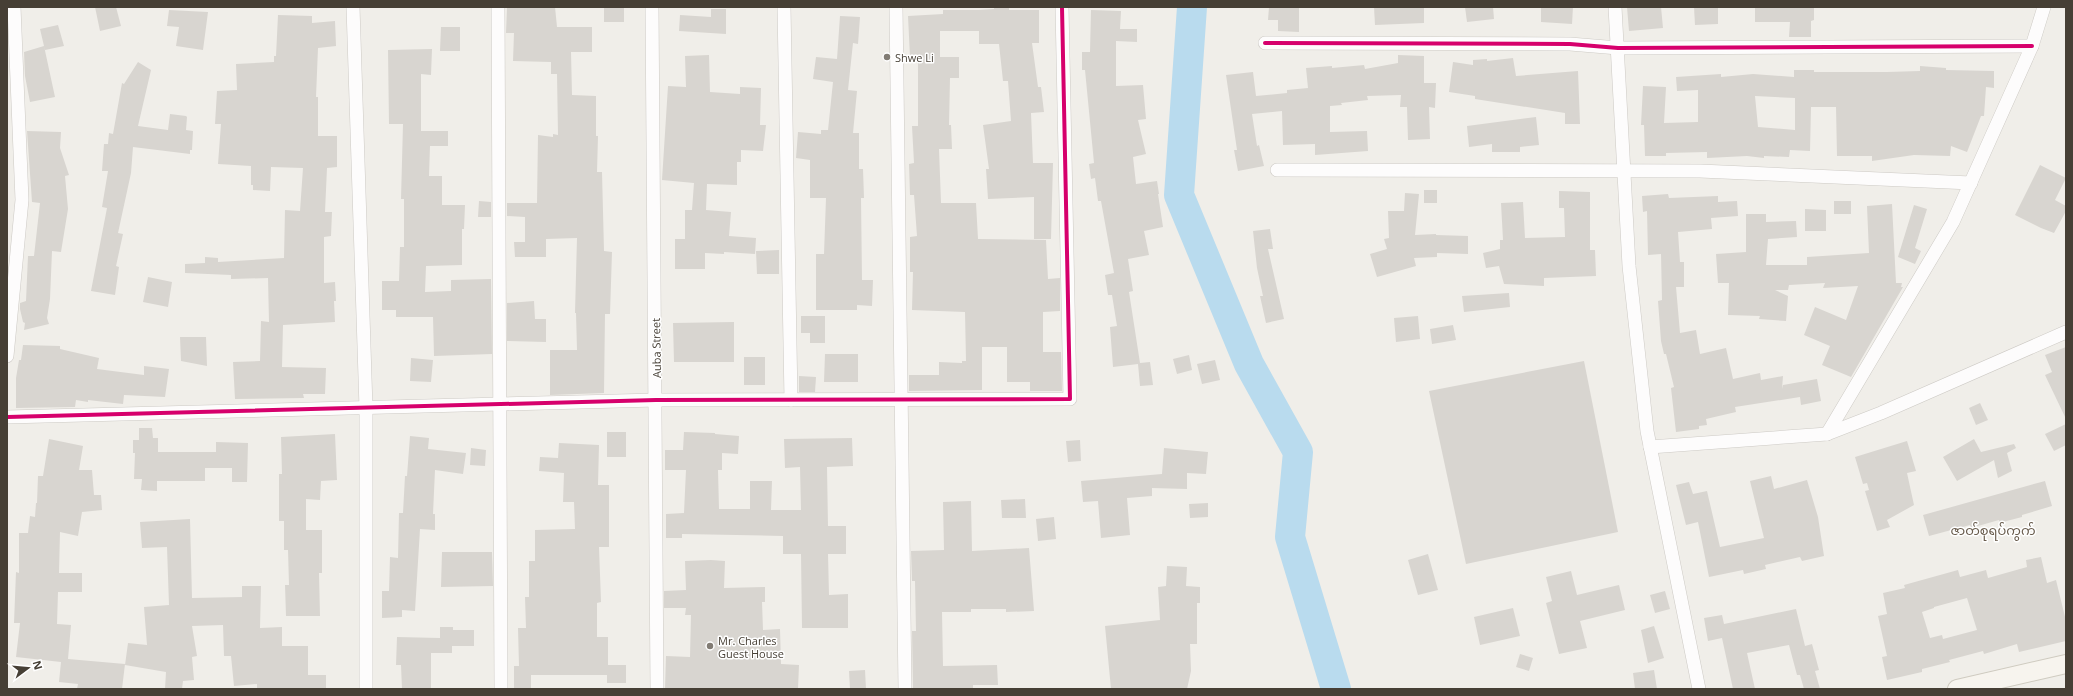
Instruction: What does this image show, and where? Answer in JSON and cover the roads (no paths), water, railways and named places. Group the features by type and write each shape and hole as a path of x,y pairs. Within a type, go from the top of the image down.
{"main road":[{"path":"1957,689 2066,664"}],"street":[{"path":"7,356 22,200 14,7"},
{"path":"353,7 366,408 366,689"},
{"path":"498,7 501,689"},
{"name":"Auba Street","path":"652,7 657,689"},
{"path":"784,7 791,400"},
{"path":"896,7 905,689"},
{"path":"7,417 656,400 1070,399 1062,7"},
{"path":"1615,7 1629,266 1650,447 1699,689"},
{"path":"1827,434 1953,222 2032,46 2044,7"},
{"path":"1265,43 1570,44 1618,48 2032,46"},
{"path":"1277,170 1700,171 1971,183"},
{"path":"1650,447 1827,434 1881,413 2066,332"}],"waterway":[{"path":"1192,7 1179,195 1249,364 1298,452 1290,537 1336,689"}],"place":[{"name":"Shwe Li","path":"887,57"},
{"name":"Mr. Charles Guest House","path":"710,646"}],"district":[{"name":"ဇာတ်စုရပ်ကွက်","path":"1993,530"}]}
